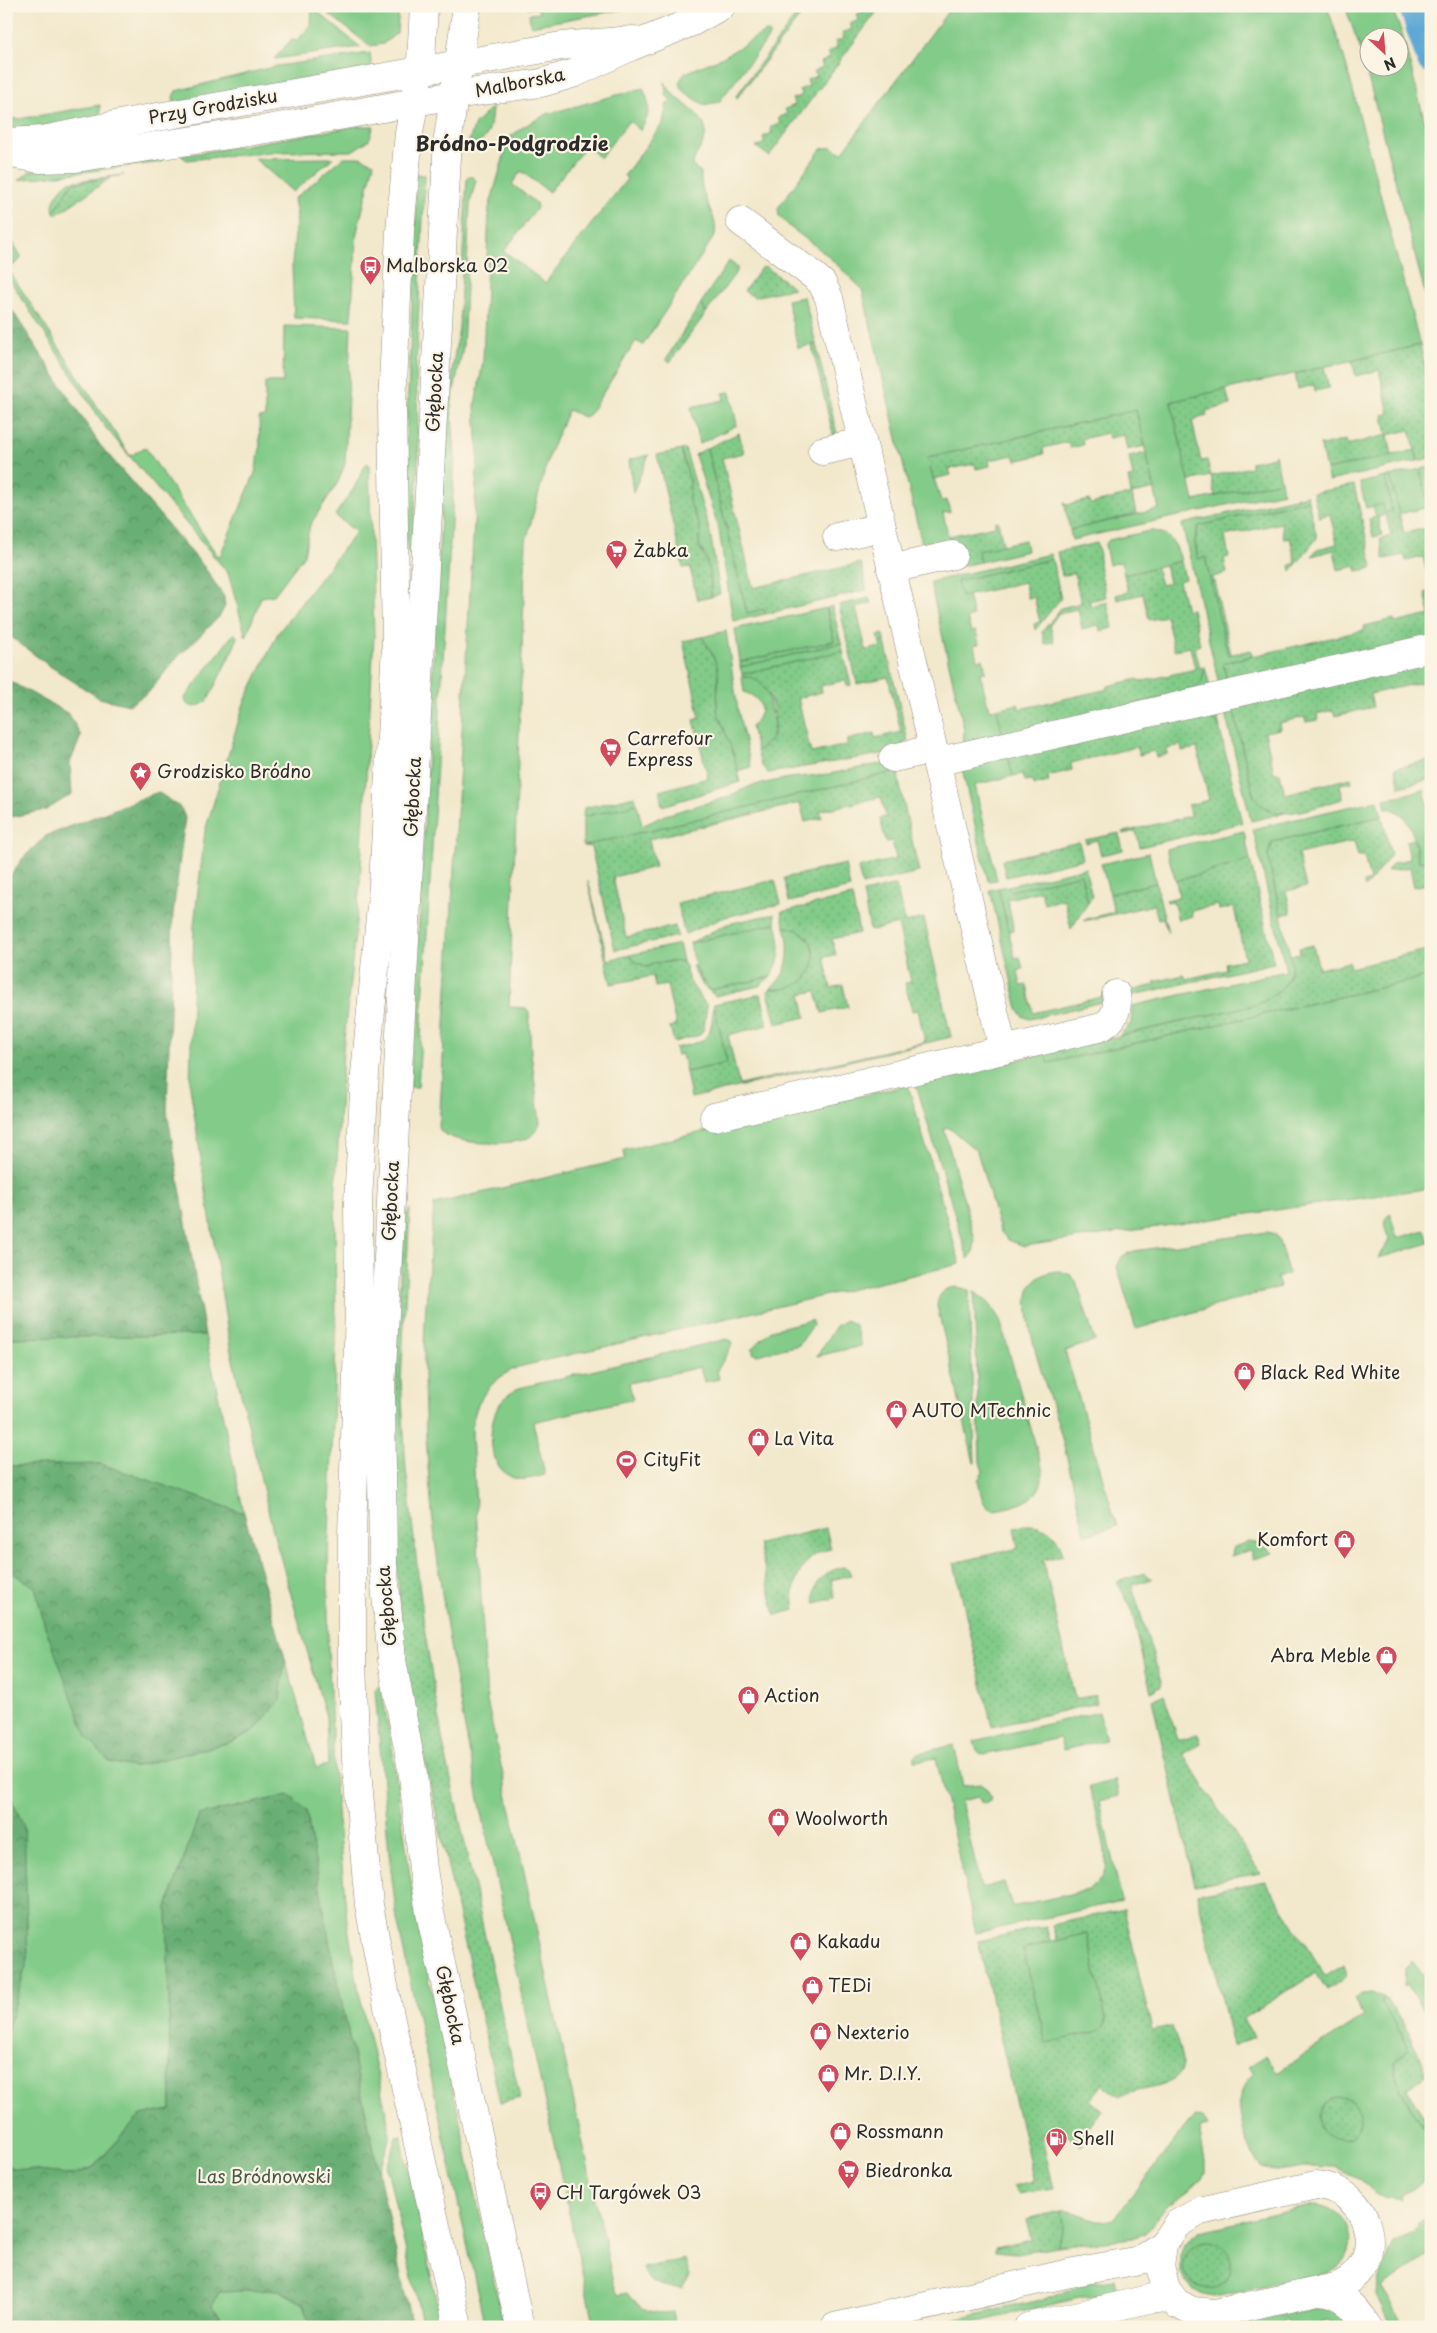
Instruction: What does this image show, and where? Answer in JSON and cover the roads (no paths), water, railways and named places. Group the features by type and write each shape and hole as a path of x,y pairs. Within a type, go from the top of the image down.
{"street":[{"name":"Głębocka","path":"424,6 420,71 409,133 400,231 392,407 396,645 383,885 366,1065 358,1202 358,1338 352,1536 352,1664 356,1759 369,1906 387,2002 458,2327"},
{"name":"Głębocka","path":"467,6 448,138 381,1388 382,1516 386,1608 392,1660 413,1775 426,1893 520,2327"},
{"name":"Malborska","path":"415,102 557,79 649,38 692,22 721,6"},
{"name":"Malborska","path":"420,71 582,43 649,38"},
{"name":"Przy Grodzisku","path":"6,142 43,140 116,125 420,71"},
{"name":"Przy Grodzisku","path":"6,151 23,156 52,159 122,151 266,129 415,102"},
{"path":"116,125 122,151"},
{"path":"740,220 814,276 825,288 829,298 1003,1050"},
{"path":"822,451 862,442"},
{"path":"837,537 882,527"},
{"path":"892,569 953,555"},
{"path":"894,758 935,755 1431,648"},
{"path":"714,1117 1103,1026 1115,1016 1116,994"},
{"path":"835,2327 1074,2272 1140,2260 1163,2244 1177,2224 1200,2211 1306,2187 1325,2186 1348,2197 1364,2217 1368,2232 1368,2247 1361,2268 1356,2294 1358,2308 1366,2323"},
{"path":"1163,2244 1161,2275 1166,2289 1178,2305"},
{"path":"1028,2327 1154,2298 1165,2298 1192,2311 1216,2313 1342,2285 1361,2268"},
{"path":"1319,2291 1338,2296 1349,2303 1366,2323"}],"waterway":[{"path":"1413,6 1431,59"}],"place":[{"name":"Malborska 02","path":"370,285"},
{"name":"Żabka","path":"617,570"},
{"name":"Carrefour Express","path":"611,768"},
{"name":"Grodzisko Bródno","path":"141,791"},
{"name":"Black Red White","path":"1244,1392"},
{"name":"AUTO MTechnic","path":"896,1430"},
{"name":"La Vita","path":"758,1458"},
{"name":"CityFit","path":"627,1479"},
{"name":"Komfort","path":"1344,1559"},
{"name":"Abra Meble","path":"1387,1675"},
{"name":"Action","path":"748,1715"},
{"name":"Woolworth","path":"779,1838"},
{"name":"Kakadu","path":"801,1961"},
{"name":"TEDi","path":"812,2005"},
{"name":"Nexterio","path":"820,2052"},
{"name":"Mr. D.I.Y.","path":"828,2093"},
{"name":"Rossmann","path":"840,2151"},
{"name":"Shell","path":"1056,2158"},
{"name":"Biedronka","path":"849,2190"},
{"name":"CH Targówek 03","path":"540,2212"}],"district":[{"name":"Bródno-Podgrodzie","path":"512,144"}],"park label":[{"name":"Las Bródnowski","path":"264,2177"}]}
